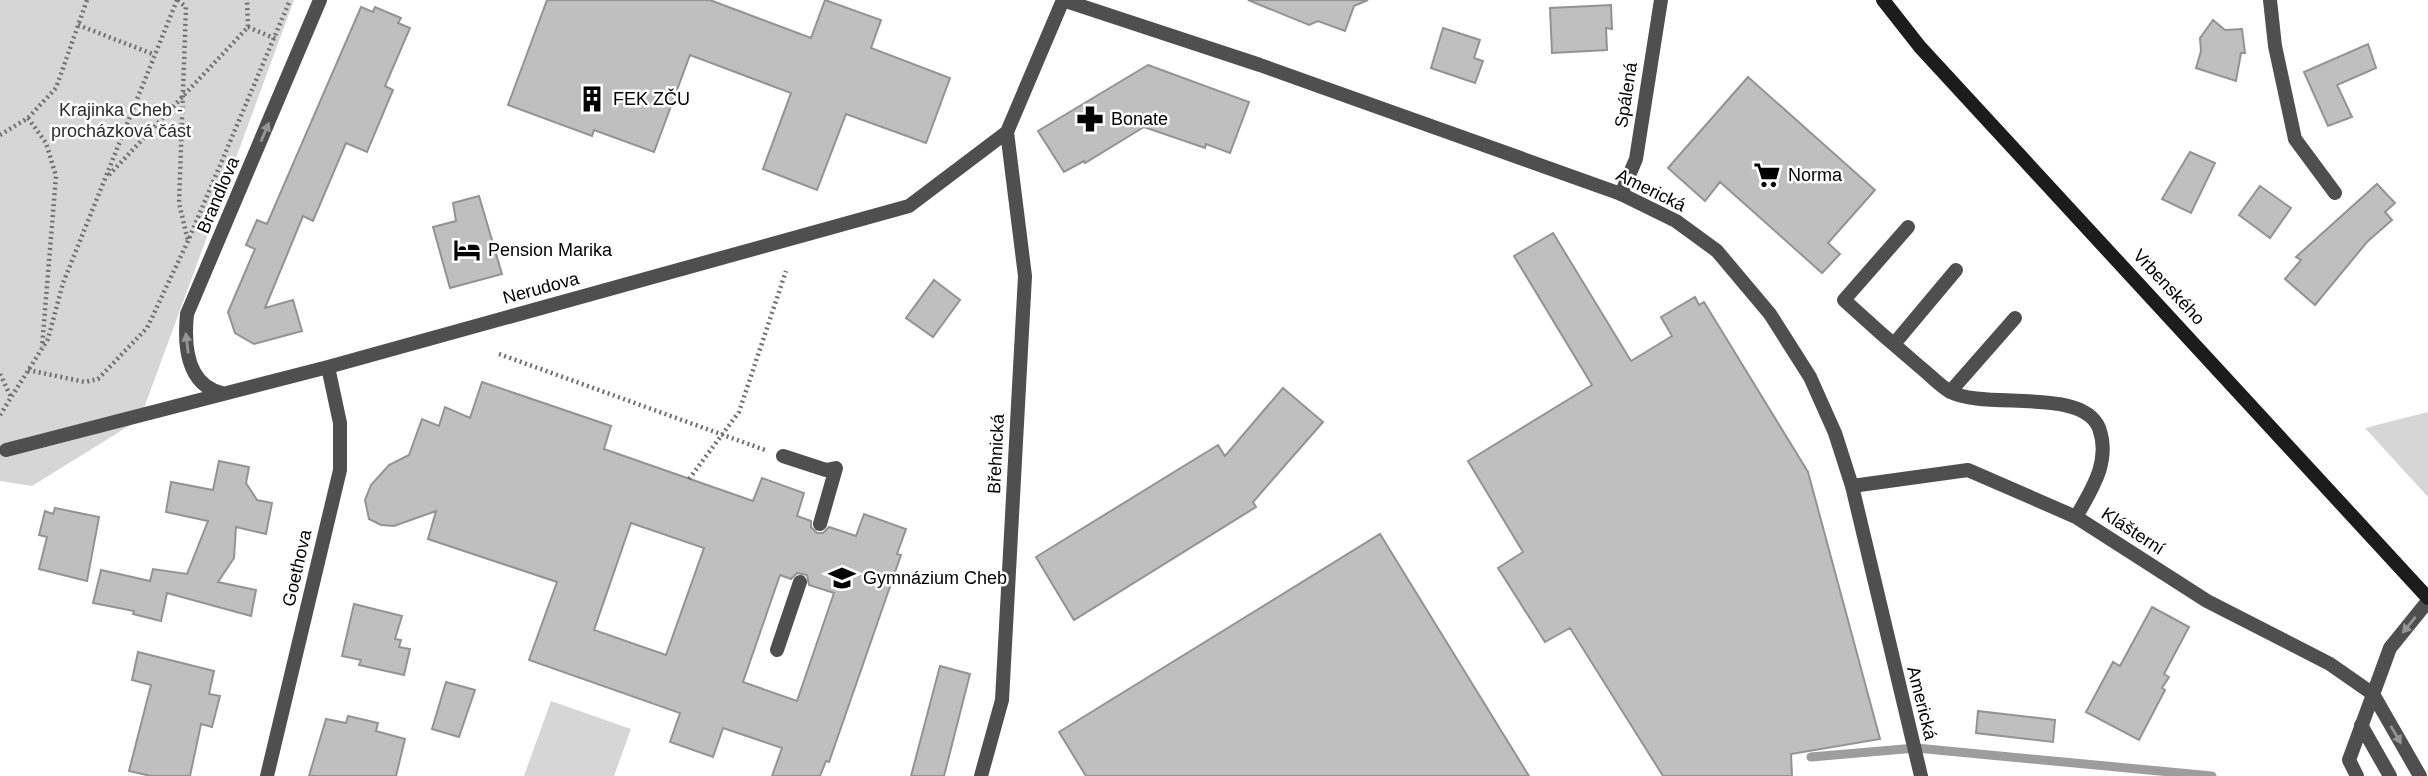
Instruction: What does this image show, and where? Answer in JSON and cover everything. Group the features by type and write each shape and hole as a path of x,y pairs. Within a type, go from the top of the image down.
{"main road":[{"name":"Vrbenského","path":"1883,0 1920,47 2428,600"}],"street":[{"name":"Brandlova","path":"223,393 210,390 195,376 185,337 187,314 320,0"},
{"name":"Nerudova","path":"6,450 328,367 909,206 1007,132 1063,0"},
{"name":"Americká","path":"1063,0 1260,65 1621,194 1676,221 1717,251 1770,313 1810,377 1835,433 1852,486 1921,776"},
{"name":"Spálená","path":"1621,194 1636,159 1661,0"},
{"path":"2270,0 2275,46 2295,139 2335,193"},
{"name":"Břehnická","path":"981,776 1002,700 1025,276 1007,132"},
{"path":"1908,227 1844,300 1950,392 1992,399 2061,404 2082,411 2096,421 2104,442 2101,464 2096,482 2076,517"},
{"path":"1894,344 1956,270"},
{"path":"1950,392 2015,318"},
{"name":"Goethova","path":"267,776 340,470 340,423 328,367"},
{"path":"783,456 826,470 836,468 820,524"},
{"name":"Klášterní","path":"1852,486 1968,470 2076,517 2207,601 2330,664 2373,694"},
{"path":"777,650 800,582"},
{"path":"2357,776 2348,760 2390,648 2428,600"},
{"path":"2373,694 2420,776"},
{"path":"2361,725 2390,776"}],"path":[{"path":"0,135 28,118 56,88 87,0"},
{"path":"0,415 48,339 63,283 177,0 186,7 179,203 188,241 214,255"},
{"path":"106,178 248,27 247,0"},
{"path":"28,370 85,382 98,379 146,328 188,241 290,0"},
{"path":"78,25 155,55"},
{"path":"248,27 300,49"},
{"path":"28,118 46,143 57,176 42,348"},
{"path":"689,479 739,411 786,271"},
{"path":"499,354 783,456"},
{"path":"0,374 11,397"}],"green space":[{"name":"Krajinka Cheb - procházková část","path":"0,0 294,0 140,419 32,486 0,481"},
{"path":"2428,412 2428,497 2365,428"},
{"path":"551,701 631,729 614,776 524,776"}],"building":[{"name":"FEK ZČU","path":"547,0 710,0 811,38 825,0 881,20 871,48 950,78 926,143 846,114 817,190 763,169 791,93 690,55 654,152 594,130 592,136 508,105"},
{"path":"1248,0 1368,0 1354,6 1345,31 1318,21 1309,25"},
{"path":"1611,5 1612,29 1606,28 1607,50 1552,53 1550,8"},
{"path":"361,7 373,12 375,7 401,18 398,23 410,28 385,86 393,90 367,152 346,143 313,221 303,216 265,308 293,300 302,331 254,344 235,333 228,312 255,249 246,245 257,220 267,224"},
{"path":"2213,20 2225,30 2242,29 2245,53 2241,53 2236,81 2196,68 2201,51 2200,38"},
{"path":"1443,28 1480,40 1474,58 1483,61 1475,83 1431,68"},
{"path":"2368,44 2376,68 2337,85 2352,117 2328,126 2304,72"},
{"path":"1148,65 1249,102 1230,153 1206,144 1205,148 1144,127 1085,163 1084,161 1064,172 1038,131"},
{"name":"Norma","path":"1748,77 1875,190 1828,243 1840,254 1822,273 1720,182 1705,201 1668,168"},
{"path":"2190,152 2215,163 2191,213 2162,199"},
{"path":"2377,184 2395,203 2385,212 2392,220 2367,242 2315,305 2285,279 2301,260 2296,257"},
{"path":"2260,186 2291,208 2270,238 2239,215"},
{"name":"Pension Marika","path":"479,196 502,274 450,288 433,227 456,221 453,203"},
{"path":"1553,233 1631,361 1672,336 1661,317 1695,297 1699,305 1704,302 1808,472 1880,739 1791,754 1792,776 1663,776 1570,628 1545,642 1498,568 1523,552 1468,461 1592,385 1514,256"},
{"path":"934,280 960,300 933,337 906,318"},
{"name":"Gymnázium Cheb","path":"482,382 611,426 604,449 753,501 762,478 804,493 797,516 811,521 811,527 817,533 823,533 829,527 856,536 864,514 906,529 897,554 901,555 829,762 826,761 820,776 772,776 782,748 723,728 713,757 670,742 680,713 529,660 557,582 428,539 436,511 394,526 381,525 369,519 365,500 371,485 389,465 409,455 422,419 439,426 445,407 470,418","holes":["631,523 704,548 666,655 594,630","797,573 807,575 809,585 834,593 797,701 743,682 780,575 791,579"]},
{"path":"1283,388 1323,422 1253,502 1256,507 1074,620 1036,557 1218,445 1225,456"},
{"path":"219,461 249,467 246,483 257,500 272,503 266,534 236,527 234,558 218,582 256,590 251,616 167,593 161,621 133,614 134,611 93,603 101,570 150,581 153,569 187,574 208,521 166,512 171,482 213,490"},
{"path":"55,508 99,517 87,581 39,569 47,537 39,535 45,511 53,514"},
{"path":"1380,534 1529,776 1086,776 1059,732"},
{"path":"354,604 402,616 395,639 401,640 399,647 410,649 404,675 359,665 361,660 342,656"},
{"path":"2152,607 2189,627 2164,674 2169,677 2162,688 2165,690 2139,740 2086,712 2113,662 2120,666"},
{"path":"138,652 214,671 209,694 220,696 212,727 201,724 190,776 151,776 129,771 151,685 132,680"},
{"path":"940,666 970,674 944,776 911,776"},
{"path":"446,682 475,690 459,737 432,729"},
{"path":"1978,711 2055,720 2053,742 1976,733"},
{"path":"348,716 378,723 376,731 405,739 396,776 309,776 326,719 346,723"}],"waterway":[{"path":"1811,757 1916,748 2212,776"}],"place":[{"name":"FEK ZČU","path":"592,99"},
{"name":"Bonate","path":"1090,119"},
{"name":"Norma","path":"1767,175"},
{"name":"Pension Marika","path":"467,250"},
{"name":"Gymnázium Cheb","path":"842,578"}]}
